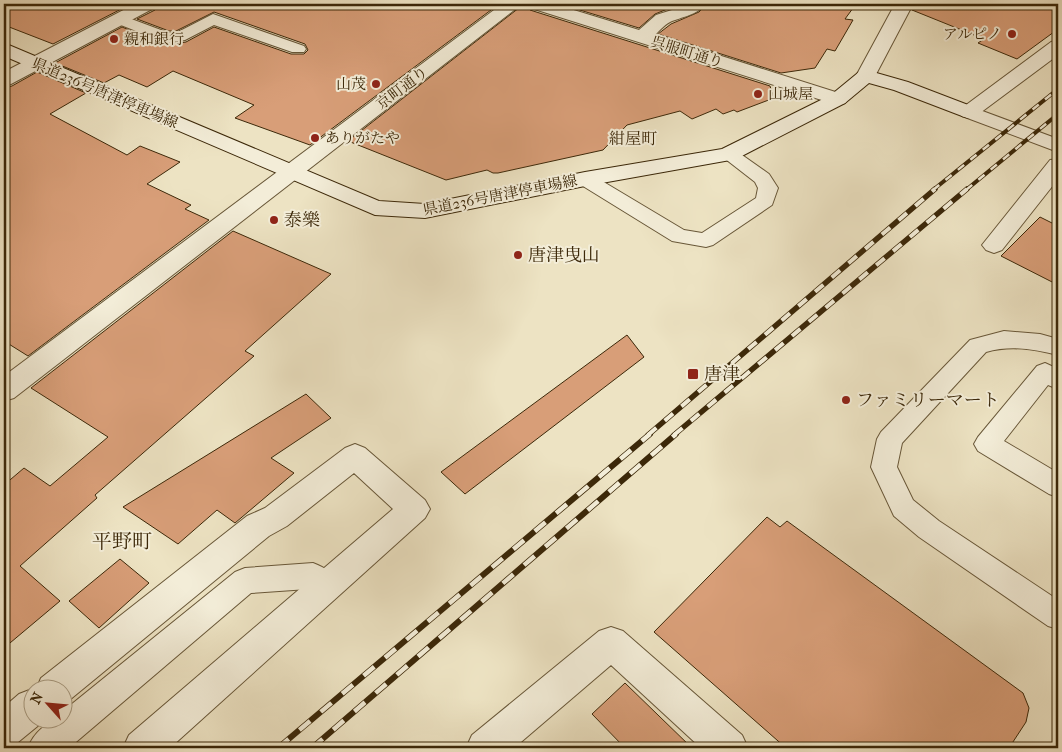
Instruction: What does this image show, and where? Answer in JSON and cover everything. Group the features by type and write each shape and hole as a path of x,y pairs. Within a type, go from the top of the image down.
{"street":[{"path":"4,80 148,4"},
{"name":"京町通り","path":"10,377 290,173 513,4"},
{"name":"呉服町通り","path":"537,4 838,99"},
{"path":"642,37 662,19 678,14 696,4"},
{"path":"904,4 866,76 901,86 1058,146"},
{"path":"969,112 1058,46"},
{"name":"県道236号唐津停車場線","path":"4,49 375,208 425,211 585,179 728,154 838,99 866,76"},
{"path":"994,245 1058,166"},
{"path":"66,680 258,526 276,517 355,456 414,509 142,748"},
{"path":"485,748 611,643 729,748"},
{"path":"4,730 22,715"}],"lane":[{"path":"118,19 167,38 179,37 212,19 298,49"},
{"path":"585,179 679,236 706,240 764,201 768,188 762,178 728,154"},
{"path":"1058,348 1040,342 1004,339 978,346 890,439 884,467 903,508 929,529 1058,616"},
{"path":"1058,380 1045,372 987,444 1058,486"},
{"path":"44,748 245,581 313,576 326,586"}],"building":[{"path":"4,4 131,4 53,44 4,25"},
{"path":"159,4 499,4 310,145 235,118 254,105 173,71 147,87 119,75 104,83 55,63 122,27 166,45 186,42 214,27 291,54 304,54 308,50 305,44 214,12 176,31 169,31 137,19 155,10"},
{"path":"524,4 530,10 770,86 774,98 737,112 734,110 723,114 716,109 692,119 680,111 627,125 603,150 498,173 487,170 446,180 348,141"},
{"path":"560,4 680,4 655,14 639,28"},
{"path":"707,4 856,4 845,19 853,20 835,51 827,49 815,68 781,73 658,34 671,24 699,12"},
{"name":"アルピノ","path":"915,4 1058,4 1058,29 1017,59 978,43 984,39 912,10"},
{"path":"37,72 86,93 50,114 127,155 140,146 180,162 147,184 191,205 185,209 209,220 28,356 4,341 4,88 12,86"},
{"path":"1040,217 1058,226 1058,285 1001,256"},
{"path":"233,231 331,274 245,351 254,356 95,495 97,498 20,566 60,601 4,648 4,485 24,468 50,486 108,437 31,388"},
{"path":"627,335 644,357 465,494 441,472"},
{"path":"306,394 331,418 271,458 294,473 235,523 217,510 178,544 123,507"},
{"path":"767,517 780,527 787,521 1023,693 1029,708 1026,722 1009,748 786,748 654,632"},
{"path":"120,559 149,583 99,628 69,601"},
{"path":"625,683 692,748 625,748 592,714"}],"railway":[{"path":"933,190 1058,89"},
{"path":"966,190 1058,114"},
{"path":"648,435 935,189"},
{"path":"674,435 967,189"},
{"path":"278,748 650,434"},
{"path":"312,748 676,434"}],"place":[{"name":"アルピノ","path":"1012,34"},
{"name":"親和銀行","path":"114,39"},
{"name":"山茂","path":"376,84"},
{"name":"山城屋","path":"758,94"},
{"name":"ありがたや","path":"315,138"},
{"name":"泰樂","path":"274,220"},
{"name":"唐津曳山","path":"518,255"},
{"name":"唐津","path":"693,374"},
{"name":"ファミリーマート","path":"846,400"}],"district":[{"name":"紺屋町","path":"633,138"},
{"name":"平野町","path":"122,541"}]}
